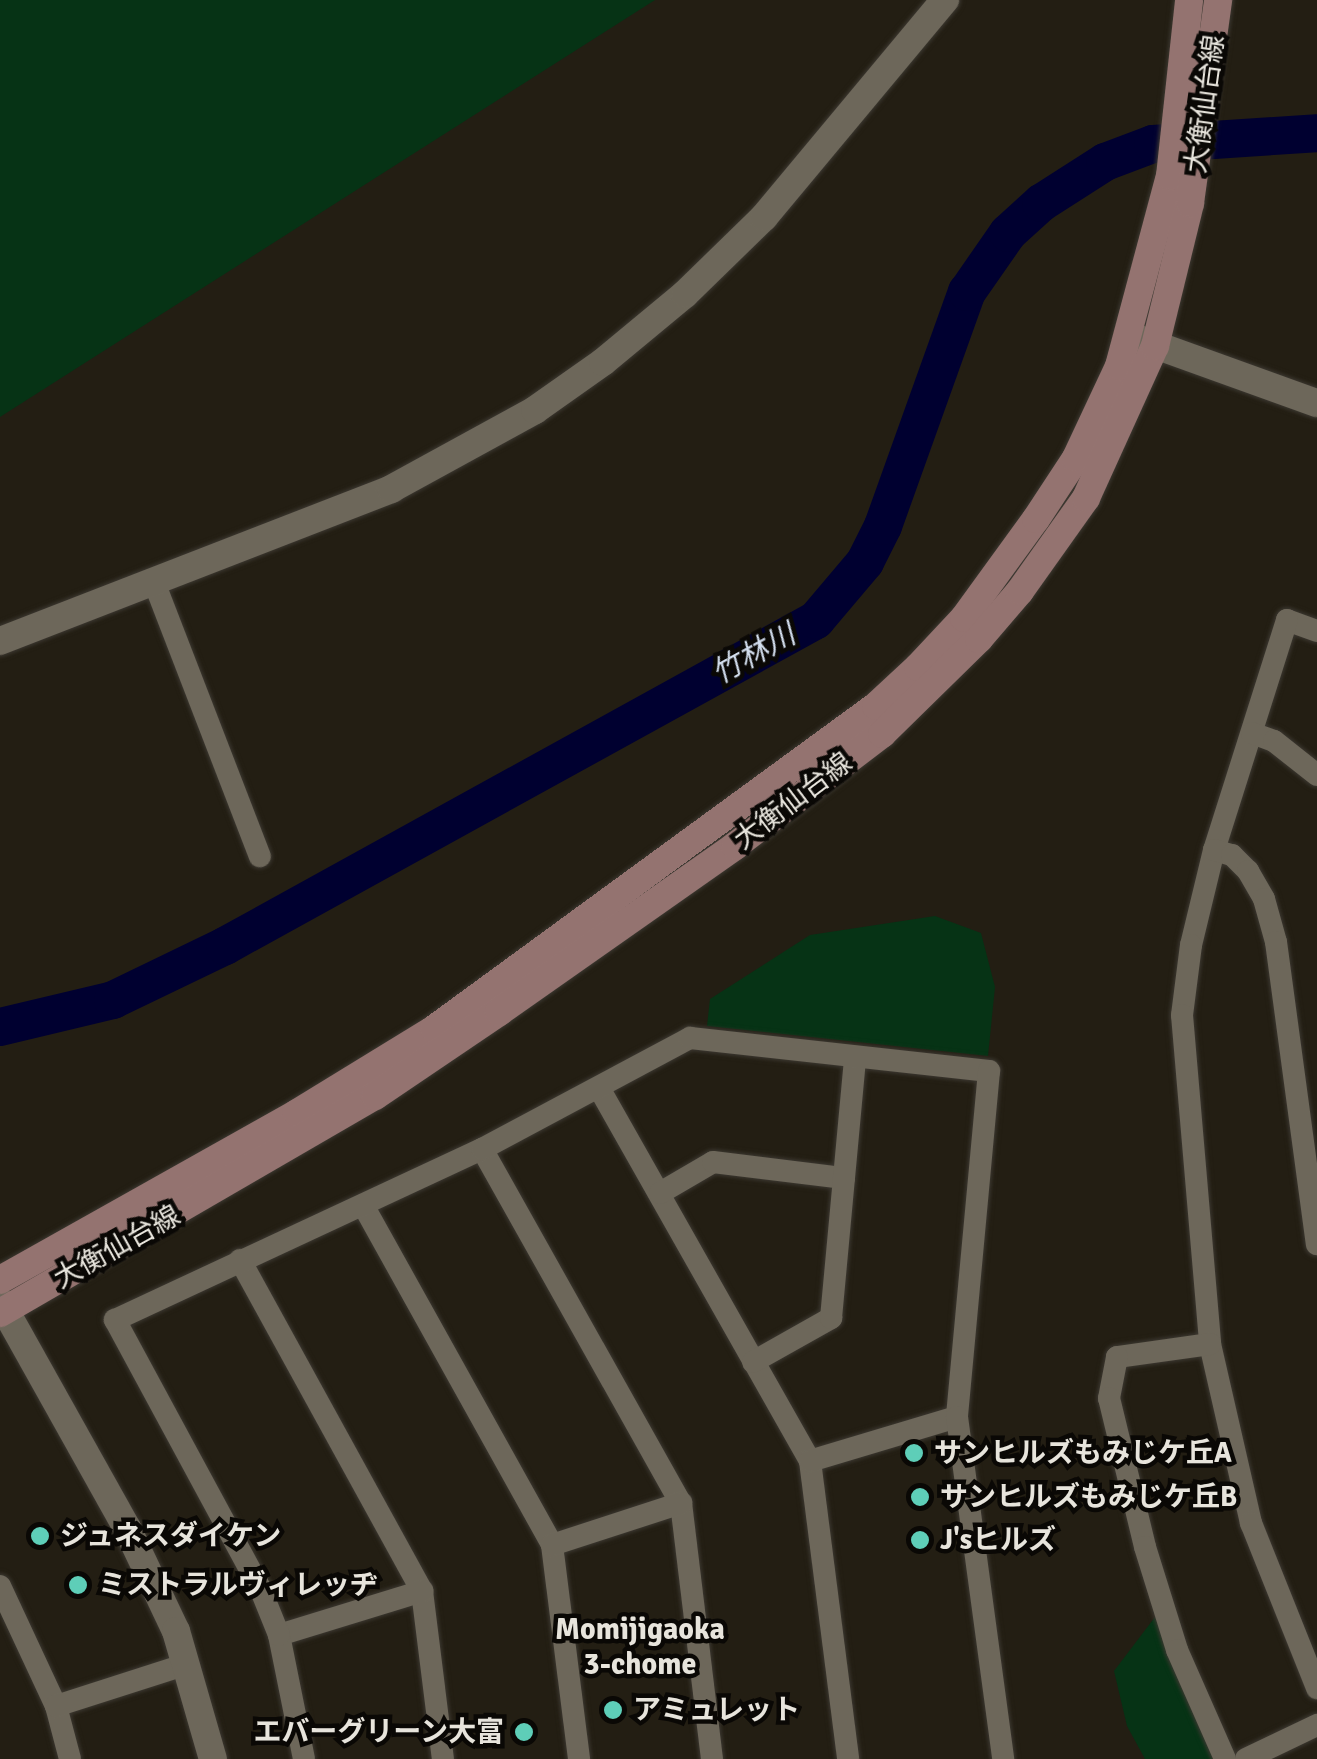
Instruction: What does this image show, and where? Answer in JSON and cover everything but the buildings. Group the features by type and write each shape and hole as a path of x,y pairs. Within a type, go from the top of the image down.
{"main road":[{"name":"大衡仙台線","path":"1189,0 1192,100"},
{"name":"大衡仙台線","path":"2,1308 375,1096 735,846 882,734 980,639 1055,544 1113,446 1182,175 1192,100 1218,0"},
{"name":"大衡仙台線","path":"0,1280 298,1113 434,1029 876,706 964,618 1076,458 1142,341"}],"street":[{"path":"0,641 392,489 535,410 603,362 685,294 764,217 945,0"},
{"path":"1142,341 1317,404"},
{"path":"154,582 260,856"},
{"path":"1317,631 1288,620 1214,850 1191,945 1182,1015 1210,1344 1251,1524 1317,1688"},
{"path":"1252,734 1274,741 1317,775"},
{"path":"1214,850 1232,854 1248,872 1268,913 1276,942 1313,1190 1317,1244"},
{"path":"304,1759 279,1634 260,1588 115,1320 482,1149 690,1038 989,1071 957,1417 1003,1759"},
{"path":"753,1362 832,1318 855,1058"},
{"path":"599,1088 810,1462 848,1759"},
{"path":"482,1149 681,1503 712,1759"},
{"path":"660,1194 713,1162 844,1178"},
{"path":"363,1205 552,1545 579,1759"},
{"path":"240,1260 422,1591 443,1759"},
{"path":"2,1308 126,1528 187,1664 213,1759"},
{"path":"1210,1344 1117,1357 1109,1398 1144,1547 1178,1650 1225,1759"},
{"path":"810,1462 957,1417"},
{"path":"552,1545 681,1503"},
{"path":"0,1586 56,1706 70,1759"},
{"path":"279,1634 422,1591"},
{"path":"56,1706 187,1664"},
{"path":"1246,1759 1317,1725"}],"green space":[{"path":"0,0 655,0 0,417"},
{"path":"935,916 981,933 995,987 988,1056 707,1026 710,999 810,935"},
{"path":"1155,1617 1216,1759 1145,1759 1127,1726 1114,1671"}],"waterway":[{"name":"竹林川","path":"0,1027 113,1000 225,946 816,620 865,562 883,526 967,292 1008,233 1041,203 1105,162 1153,144 1317,133"}],"place":[{"name":"サンヒルズもみじケ丘A","path":"914,1453"},
{"name":"サンヒルズもみじケ丘B","path":"920,1497"},
{"name":"ジュネスダイケン","path":"40,1536"},
{"name":"J'sヒルズ","path":"920,1540"},
{"name":"ミストラルヴィレッヂ","path":"78,1585"},
{"name":"アミュレット","path":"613,1710"},
{"name":"エバーグリーン大富","path":"524,1732"}],"district":[{"name":"Momijigaoka 3-chome","path":"640,1647"}]}
